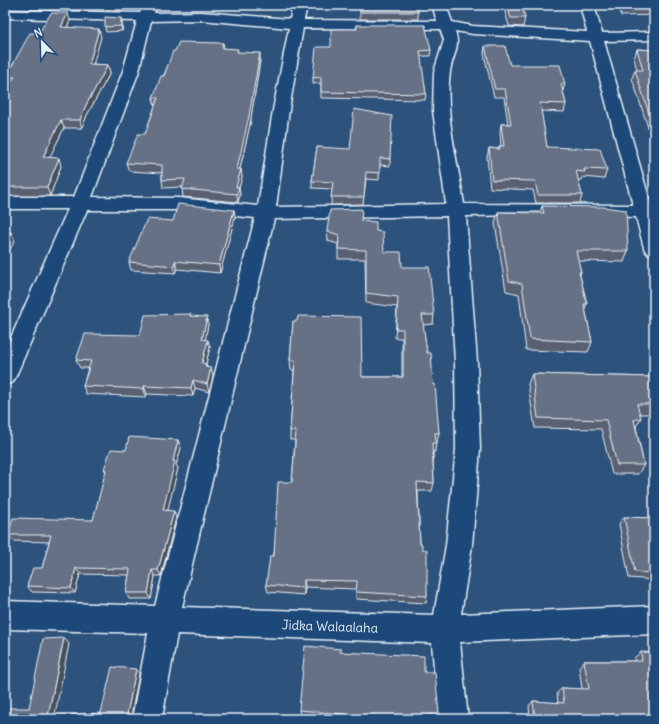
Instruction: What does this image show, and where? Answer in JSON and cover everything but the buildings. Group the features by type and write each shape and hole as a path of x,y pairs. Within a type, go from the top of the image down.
{"street":[{"path":"5,13 12,5"},
{"path":"440,5 451,40 442,72 441,110 456,209 466,362 468,449 459,545 445,629 453,719"},
{"path":"587,5 648,211 654,248"},
{"path":"5,13 148,11 202,16 298,14 447,25 473,30 596,37 654,36"},
{"path":"5,376 93,174 131,71 148,11"},
{"path":"147,719 165,620 266,213 298,14"},
{"path":"5,203 80,202 178,204 266,213 456,209 648,211"},
{"name":"Jidka Walaalaha","path":"5,615 445,629 654,620"}]}
